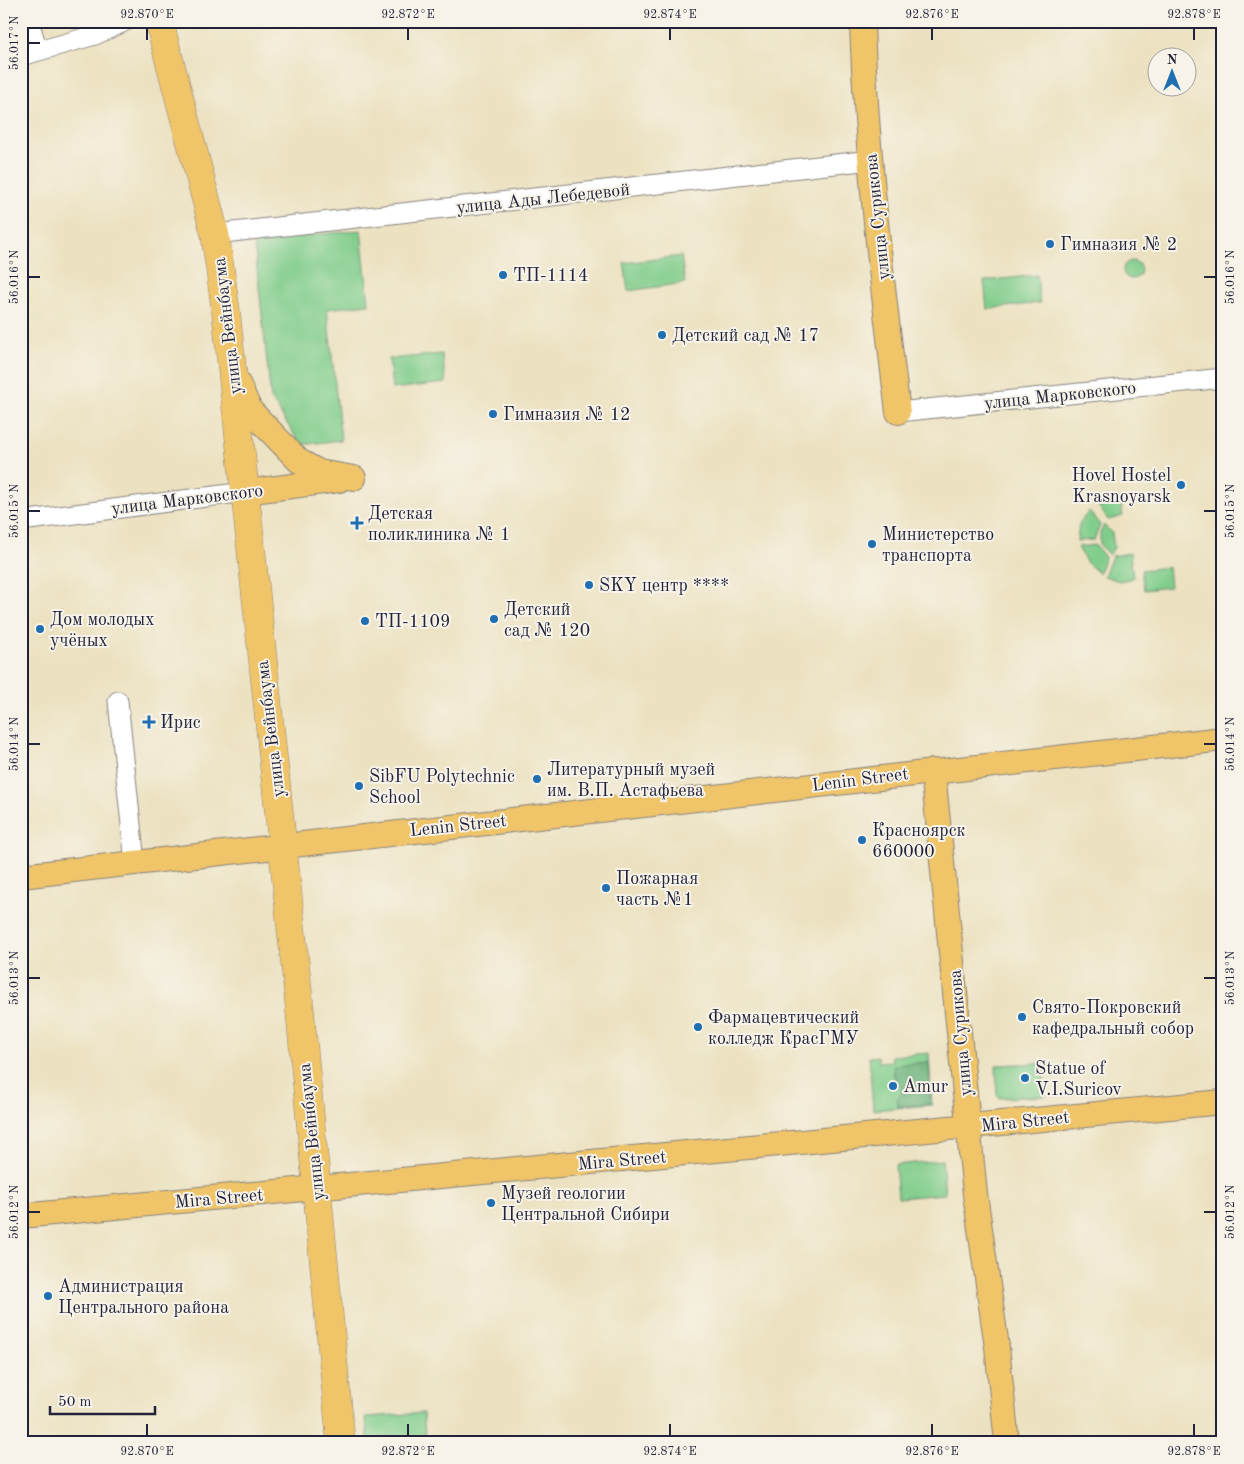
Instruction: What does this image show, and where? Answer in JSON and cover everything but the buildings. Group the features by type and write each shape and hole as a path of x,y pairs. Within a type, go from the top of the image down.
{"highway":[{"name":"улица Вейнбаума","path":"159,21 215,234 233,372 283,845 341,1443"}],"main road":[{"name":"улица Сурикова","path":"862,21 864,83 871,160 898,412"},
{"name":"улица Марковского","path":"233,372 250,410 299,461 319,472 354,478 245,492"},
{"name":"Lenin Street","path":"21,876 933,771 1223,740"},
{"name":"улица Сурикова","path":"933,771 968,1127 1007,1443"},
{"name":"Mira Street","path":"21,1216 1223,1102"}],"street":[{"path":"29,21 30,54 95,35 126,21"},
{"name":"улица Ады Лебедевой","path":"215,234 871,160"},
{"name":"улица Марковского","path":"898,412 1223,378"},
{"name":"улица Марковского","path":"21,521 245,492"},
{"path":"118,701 135,863"}],"green space":[{"path":"361,230 369,304 327,309 341,440 301,445 271,399 254,241"},
{"path":"681,256 685,283 628,291 624,263"},
{"path":"1128,261 1136,261 1141,266 1139,277 1128,279 1123,274 1123,266"},
{"path":"1037,275 1040,303 987,309 984,281"},
{"path":"442,354 446,383 392,389 389,359"},
{"path":"1120,498 1123,516 1108,520 1097,504"},
{"path":"1089,511 1100,525 1094,540 1077,541 1079,524"},
{"path":"1104,525 1112,533 1114,548 1109,555 1100,545 1100,533"},
{"path":"1095,545 1105,557 1099,573 1086,562 1078,547"},
{"path":"1130,553 1133,578 1120,581 1104,576 1112,556"},
{"path":"1168,567 1170,587 1144,590 1141,570"},
{"path":"929,1053 932,1105 873,1110 869,1057 878,1056 879,1062 892,1061 891,1056"},
{"path":"929,1062 931,1104 898,1107 897,1099 902,1092 901,1087 895,1082 893,1065"},
{"path":"1043,1063 1045,1096 1000,1098 997,1095 996,1065"},
{"path":"942,1160 945,1194 898,1198 895,1165"},
{"path":"423,1413 426,1443 368,1443 366,1417"}],"place":[{"name":"Гимназия № 2","path":"1050,244"},
{"name":"ТП-1114","path":"503,275"},
{"name":"Детский сад № 17","path":"662,335"},
{"name":"Гимназия № 12","path":"493,414"},
{"name":"Hovel Hostel Krasnoyarsk","path":"1181,485"},
{"name":"Детская поликлиника № 1","path":"357,523"},
{"name":"Министерство транспорта","path":"872,544"},
{"name":"SKY центр ****","path":"589,585"},
{"name":"Детский сад № 120","path":"494,619"},
{"name":"ТП-1109","path":"365,621"},
{"name":"Дом молодых учёных","path":"40,629"},
{"name":"Ирис","path":"149,722"},
{"name":"Литературный музей им. В.П. Астафьева","path":"537,779"},
{"name":"SibFU Polytechnic School","path":"359,786"},
{"name":"Красноярск 660000","path":"862,840"},
{"name":"Пожарная часть №1","path":"606,888"},
{"name":"Свято-Покровский кафедральный собор","path":"1022,1017"},
{"name":"Фармацевтический колледж КрасГМУ","path":"698,1027"},
{"name":"Statue of V.I.Suricov","path":"1025,1078"},
{"name":"Amur","path":"893,1086"},
{"name":"Музей геологии Центральной Сибири","path":"491,1203"},
{"name":"Администрация Центрального района","path":"48,1296"}]}
